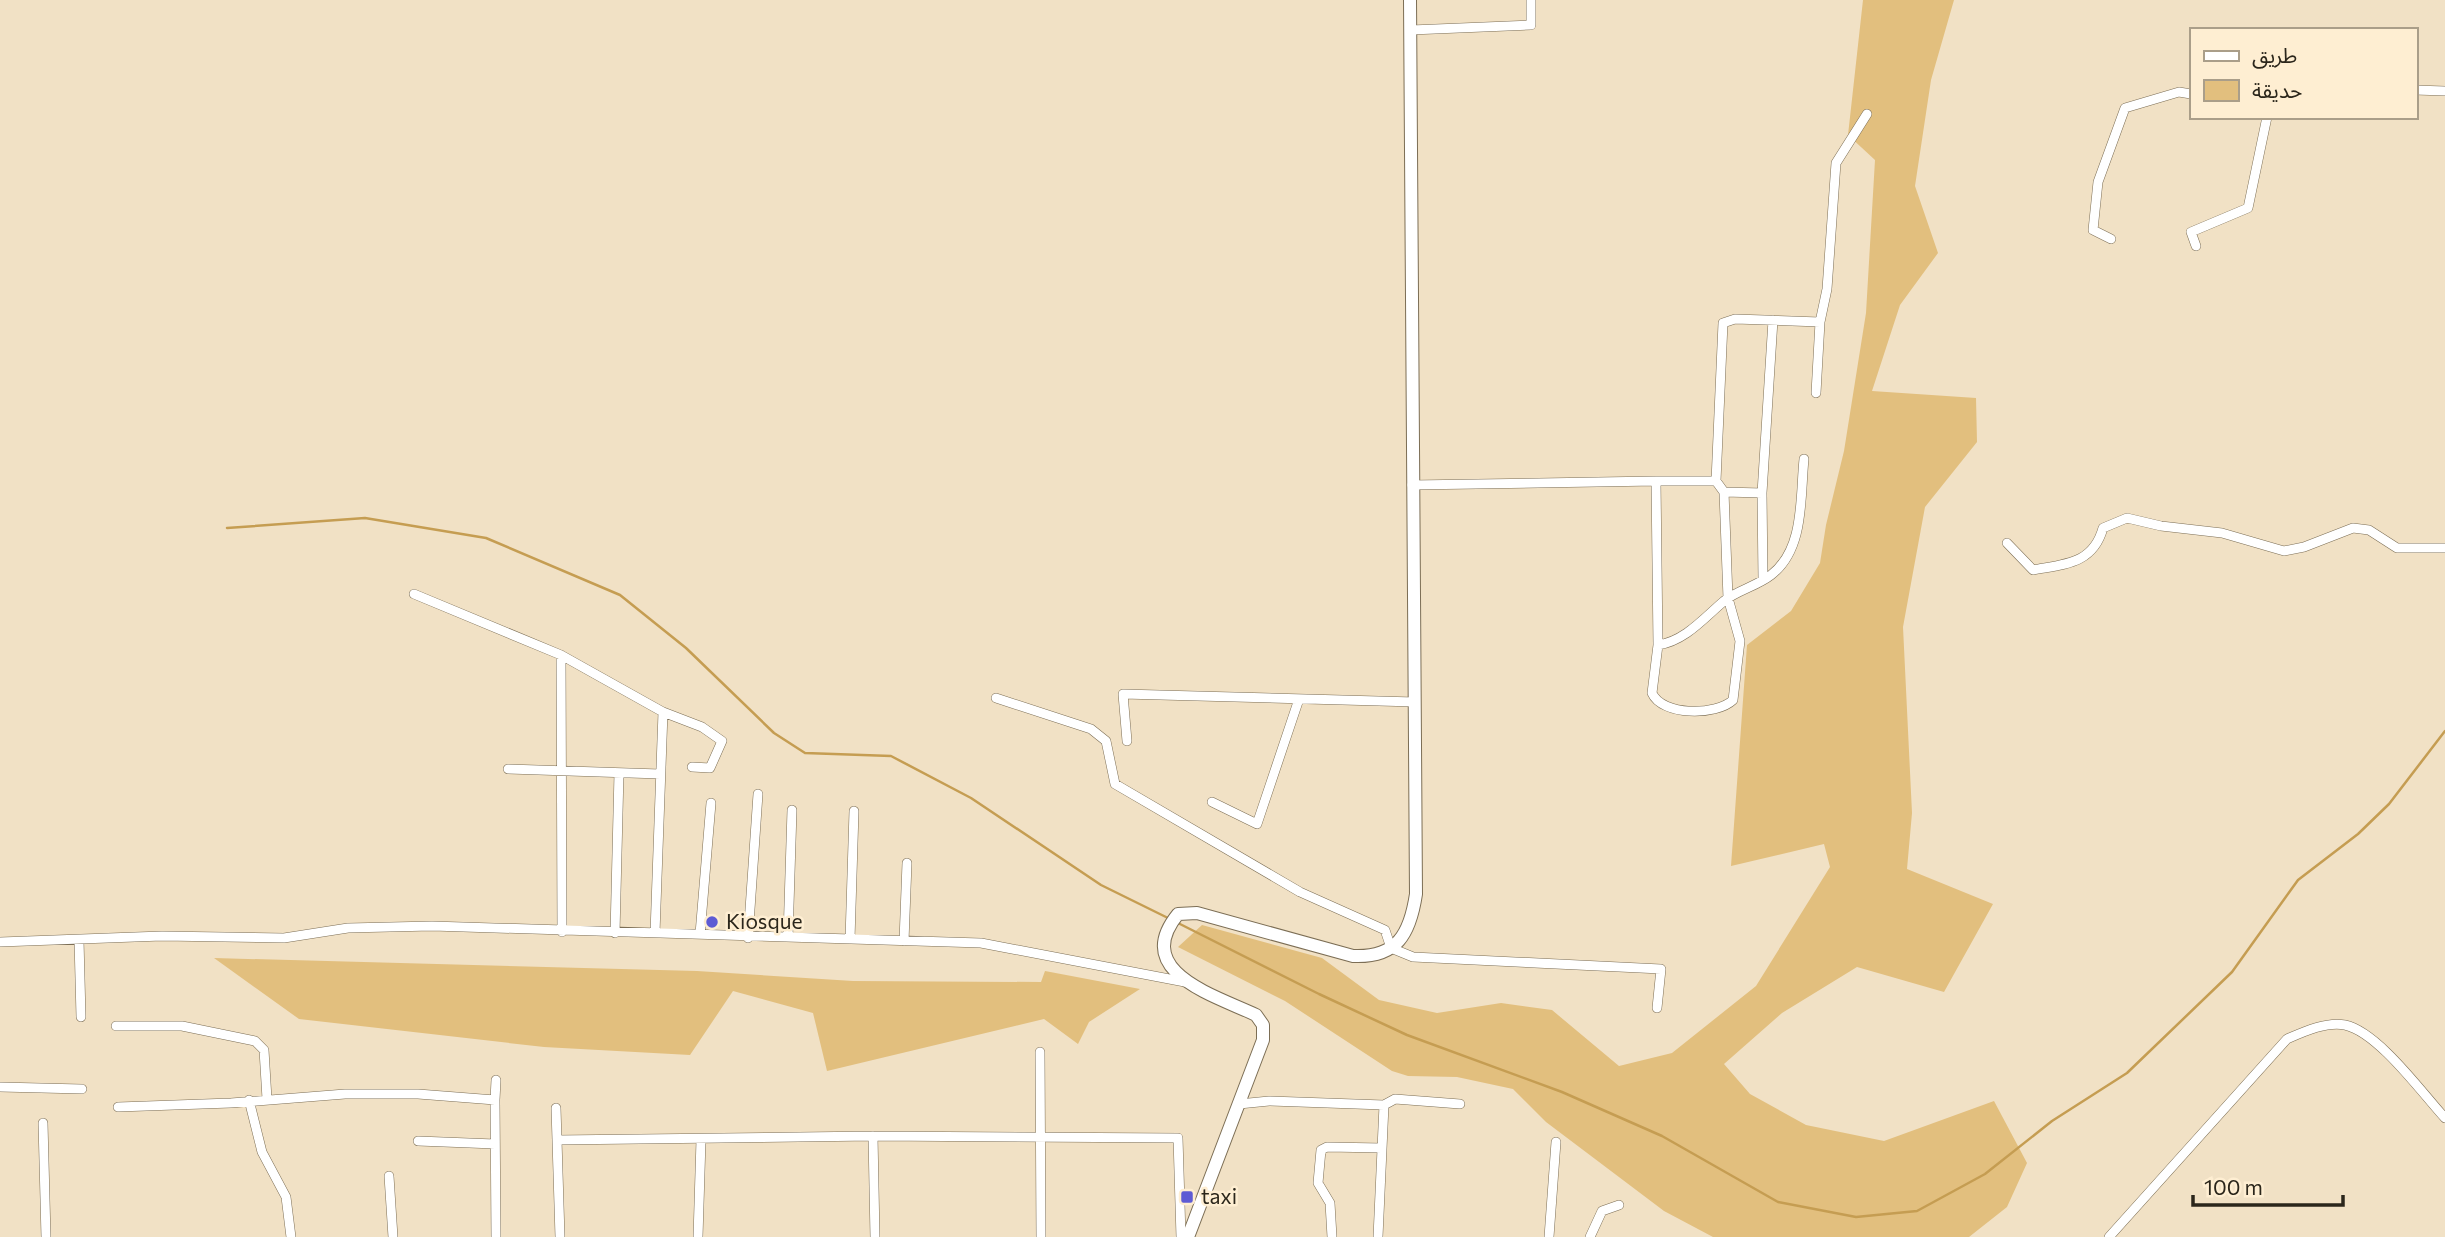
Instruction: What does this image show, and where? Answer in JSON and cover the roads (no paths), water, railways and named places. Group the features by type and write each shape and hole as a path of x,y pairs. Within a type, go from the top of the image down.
{"street":[{"path":"1187,982 1168,965 1162,947 1166,928 1178,914 1197,913 1353,956 1375,957 1391,948 1413,917 1416,894 1410,0"},
{"path":"1411,30 1531,25 1531,0"},
{"path":"2417,90 2445,91"},
{"path":"2111,239 2093,230 2098,182 2125,108 2179,92 2190,94"},
{"path":"1816,393 1820,322 1827,289 1836,163 1867,114"},
{"path":"2196,246 2191,232 2248,208 2267,119"},
{"path":"1656,481 1658,645 1651,680 1655,699 1669,709 1719,709 1733,700 1737,685 1740,640 1728,598 1724,492 1716,481 1721,328 1727,320 1820,322"},
{"path":"1763,580 1762,493 1773,320"},
{"path":"1658,645 1682,637 1728,598 1763,580 1786,561 1797,531 1804,459"},
{"path":"1412,485 1716,481"},
{"path":"1724,492 1762,493"},
{"path":"2007,543 2033,570 2080,561 2099,542 2103,528 2127,518 2161,526 2222,533 2284,551 2304,547 2353,528 2369,530 2397,548 2445,548"},
{"path":"414,594 561,654 663,712 702,727 722,741 710,768 692,766"},
{"path":"561,654 562,932"},
{"path":"1127,741 1123,694 1415,702"},
{"path":"996,698 1091,729 1107,741 1115,784 1300,892 1385,930 1391,948 1413,957 1661,969 1657,1008"},
{"path":"1212,802 1257,824 1299,699"},
{"path":"655,933 663,712"},
{"path":"508,769 660,774"},
{"path":"615,933 619,773"},
{"path":"748,938 758,794"},
{"path":"700,934 711,803"},
{"path":"788,937 792,810"},
{"path":"850,939 854,811"},
{"path":"904,941 907,863"},
{"path":"0,942 162,936 284,938 348,928 432,926 562,932 700,934 748,938 981,943 1187,982 1256,1016 1263,1025 1263,1040 1188,1237"},
{"path":"79,940 80,1017"},
{"path":"2109,1237 2287,1039 2310,1030 2345,1025 2373,1040 2445,1118"},
{"path":"116,1026 182,1026 255,1041 264,1050 267,1099"},
{"path":"1040,1052 1041,1237"},
{"path":"496,1080 496,1237"},
{"path":"0,1087 82,1089"},
{"path":"118,1107 384,1093 495,1100"},
{"path":"1239,1104 1269,1101 1384,1105 1395,1099 1460,1104"},
{"path":"248,1100 262,1152 286,1197 291,1237"},
{"path":"1378,1237 1384,1105"},
{"path":"556,1108 560,1237"},
{"path":"43,1123 46,1237"},
{"path":"873,1136 875,1237"},
{"path":"557,1140 873,1136 1178,1138 1181,1237"},
{"path":"698,1237 701,1140"},
{"path":"418,1141 495,1144"},
{"path":"1549,1237 1556,1142"},
{"path":"1332,1237 1330,1203 1318,1183 1321,1150 1326,1147 1382,1148"},
{"path":"389,1176 393,1237"},
{"path":"1590,1237 1602,1211 1619,1205"}],"waterway":[{"path":"227,528 365,518 486,538 620,595 686,648 774,733 805,753 891,756 971,798 1101,885 1170,919"},
{"path":"1176,922 1407,1035 1562,1092 1662,1136 1778,1202 1856,1217 1917,1211 1985,1174 2052,1121 2127,1073 2232,972 2298,880 2358,834 2389,804 2445,731"}],"place":[{"name":"Kiosque","path":"712,922"},
{"name":"taxi","path":"1187,1197"}]}
